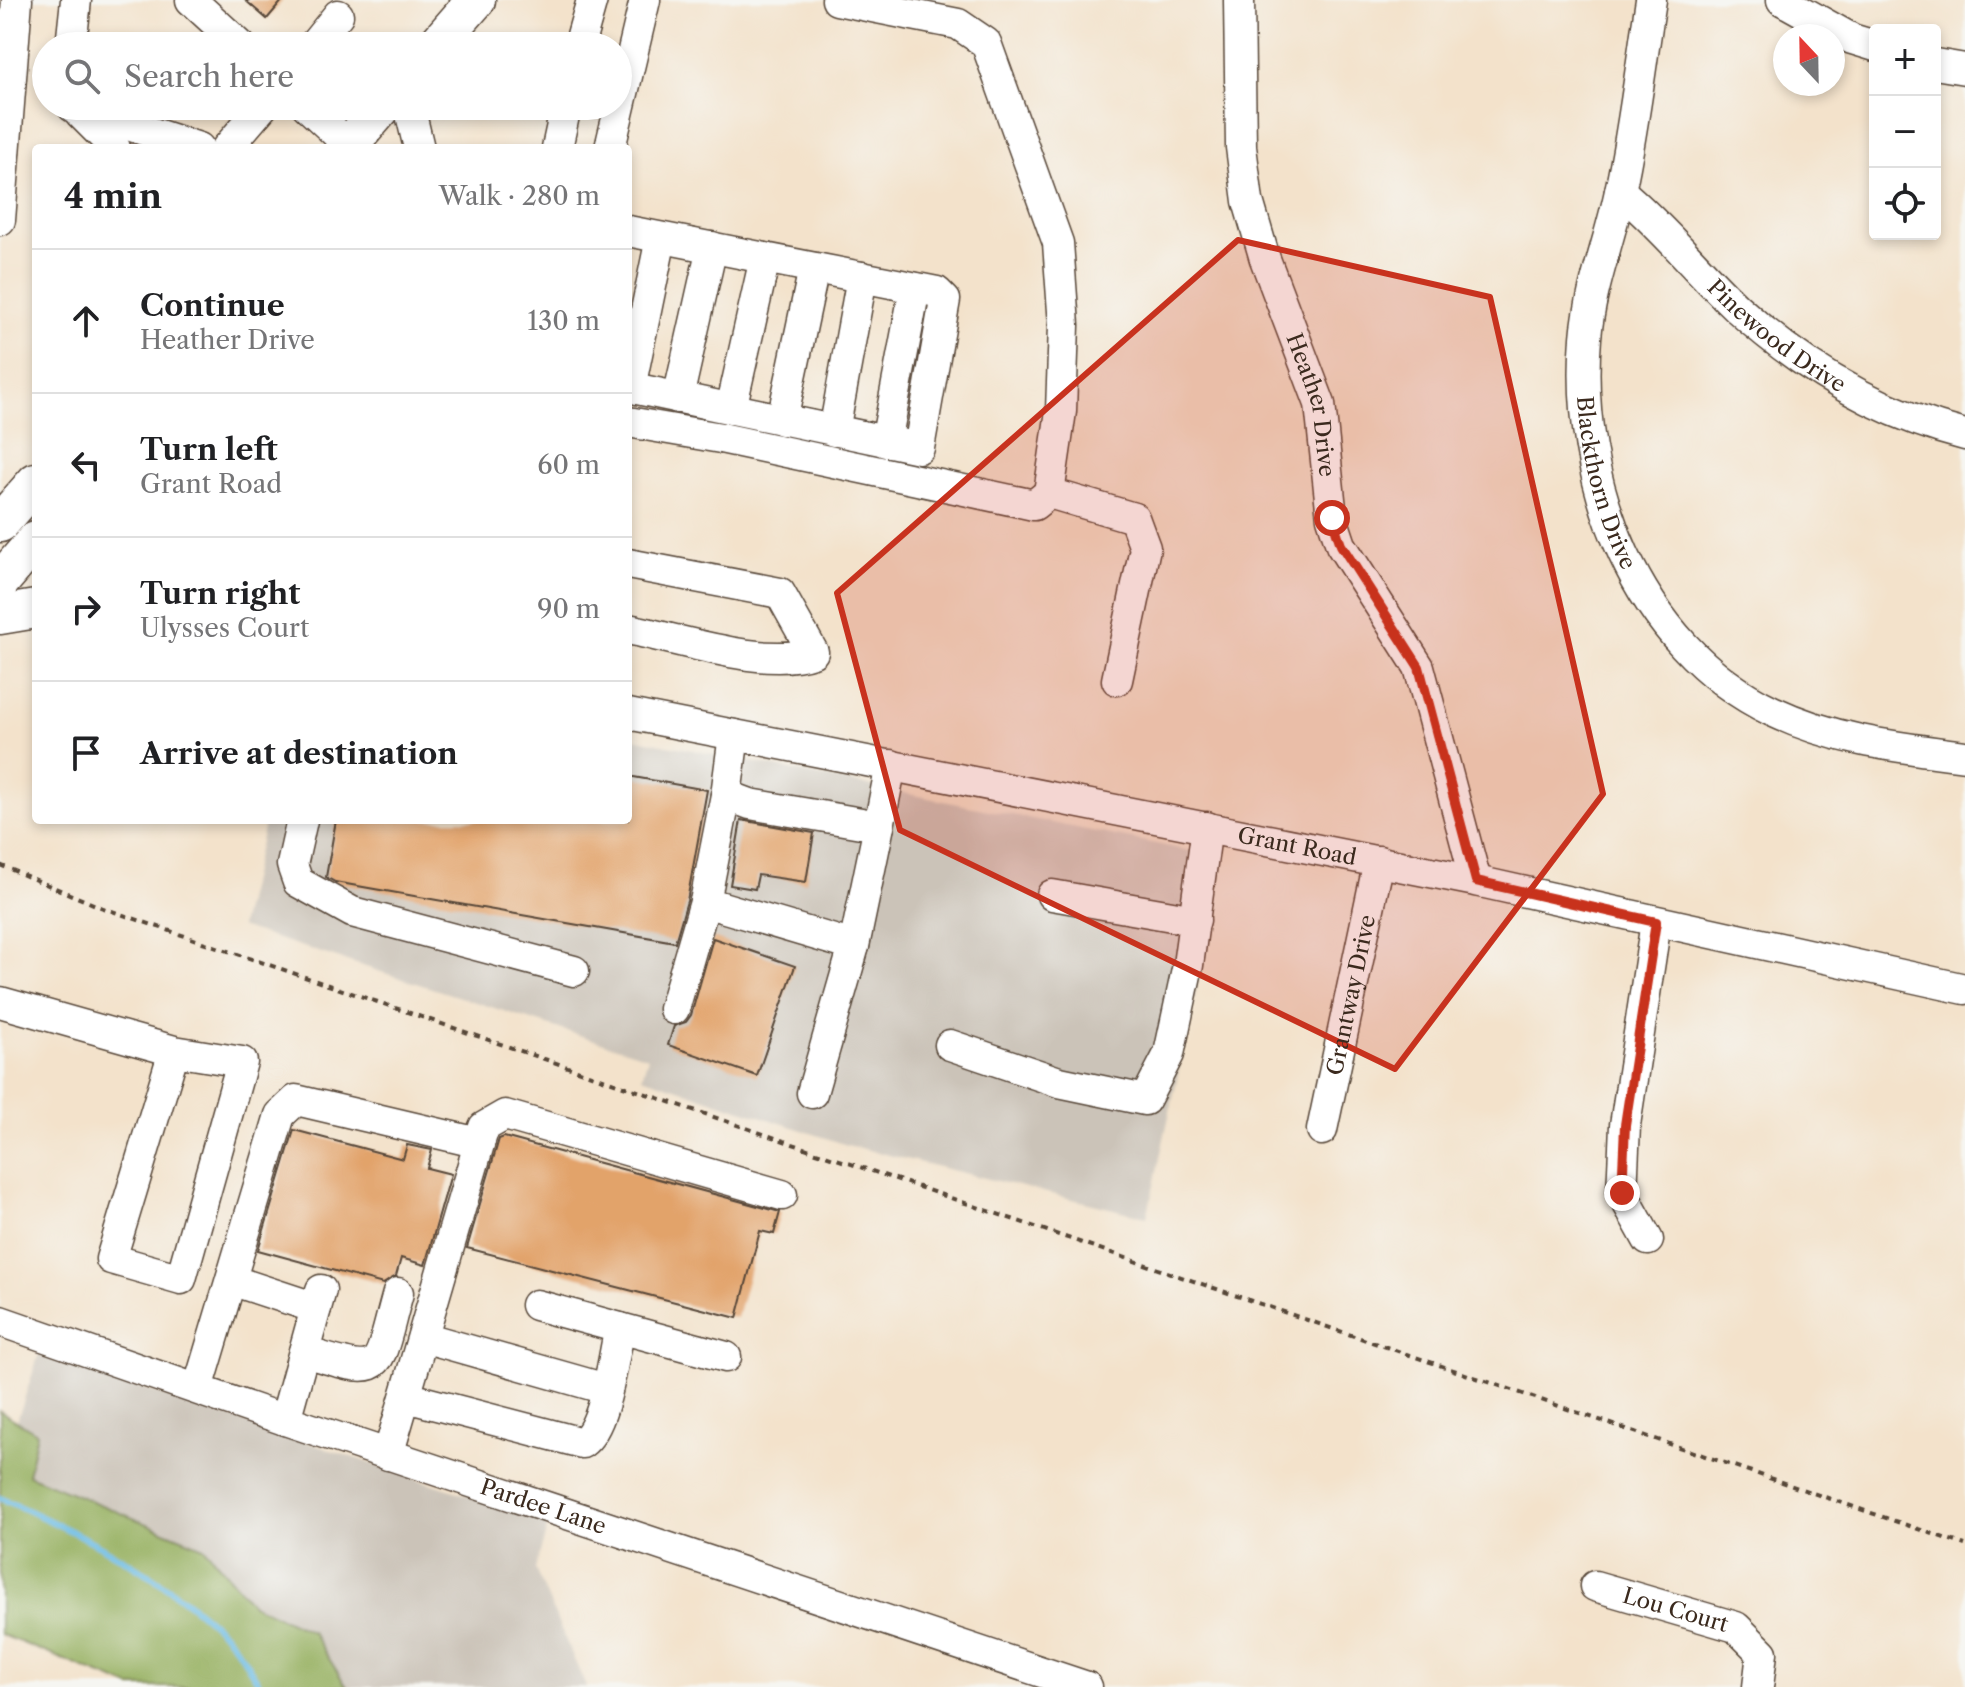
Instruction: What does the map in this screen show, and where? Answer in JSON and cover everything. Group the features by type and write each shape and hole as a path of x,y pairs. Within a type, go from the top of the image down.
{"main road":[{"path":"448,32 476,0"},
{"path":"353,144 372,120"},
{"path":"0,502 32,485"},
{"path":"0,523 32,486"},
{"path":"0,615 32,610"}],"street":[{"path":"0,220 17,0"},
{"path":"73,32 76,0"},
{"path":"191,0 226,32"},
{"path":"583,32 592,0"},
{"path":"632,55 645,0"},
{"path":"632,423 721,438 1034,505 1049,493 1061,411 1064,325 1058,243 986,43 958,24 837,0"},
{"name":"Heather Drive","path":"1239,0 1241,147 1248,201 1265,259 1320,404 1332,518 1341,545 1419,667 1476,881"},
{"name":"Blackthorn Drive","path":"1651,0 1620,191 1586,337 1585,414 1606,512 1638,582 1661,618 1692,652 1728,683 1772,711 1866,744 1965,756"},
{"path":"1782,0 1852,39 1869,44"},
{"path":"324,32 338,15"},
{"path":"1941,65 1965,69"},
{"path":"87,120 111,144"},
{"path":"115,120 187,144"},
{"path":"230,144 251,120"},
{"path":"322,120 348,144"},
{"path":"412,120 418,144"},
{"path":"558,144 563,120"},
{"path":"611,144 617,120"},
{"name":"Pinewood Drive","path":"1620,191 1653,218 1737,307 1799,360 1874,404 1965,435"},
{"path":"632,232 937,292 945,300 919,448 632,389"},
{"path":"632,374 661,238"},
{"path":"678,398 712,247"},
{"path":"731,409 765,258"},
{"path":"782,420 814,268"},
{"path":"834,431 862,277"},
{"path":"1049,493 1134,518 1138,528 1145,548 1117,680"},
{"path":"632,565 780,593 813,652 793,659 756,657 632,630"},
{"path":"14,567 32,592"},
{"name":"Grant Road","path":"632,715 1379,861 1965,989"},
{"path":"674,1009 705,902 734,735"},
{"path":"812,1093 854,946 891,765"},
{"path":"726,795 750,804 879,826"},
{"path":"301,824 292,865 298,882 352,912 574,971"},
{"path":"950,1045 1059,1082 1145,1100 1169,1054 1195,920 1207,827"},
{"name":"Grantway Drive","path":"1322,1130 1379,861"},
{"path":"1052,895 1195,920"},
{"path":"705,902 854,946"},
{"path":"1648,1240 1622,1193 1625,1125 1656,922"},
{"path":"0,1002 174,1051 242,1062 181,1279 111,1259 174,1051"},
{"path":"198,1389 280,1115 287,1105 296,1100 479,1143"},
{"path":"388,1455 484,1127 505,1115 782,1195"},
{"path":"231,1280 319,1299 285,1420"},
{"path":"304,1352 361,1369 371,1367 379,1358 398,1293"},
{"path":"536,1305 726,1357"},
{"name":"Pardee Lane","path":"0,1321 388,1455 1087,1687"},
{"path":"406,1397 582,1443 591,1437 599,1421 620,1328"},
{"path":"423,1337 606,1389"},
{"name":"Lou Court","path":"1595,1586 1736,1627 1762,1653 1758,1687"}],"path":[{"path":"0,865 103,908 1965,1545"}],"highlighted area":[{"path":"1238,240 1490,297 1603,794 1395,1069 900,830 837,593"}],"shaded area":[{"path":"632,738 1225,858 1147,1217 847,1145 642,1077 648,1057 240,927 264,824 632,824"},
{"path":"39,1354 549,1522 535,1569 586,1687 347,1687 312,1632 252,1604 204,1547 28,1475 37,1433 17,1421"}],"green space":[{"path":"0,1411 37,1433 28,1475 204,1547 252,1604 312,1632 347,1687 131,1687 0,1634"}],"building":[{"path":"245,0 283,0 267,19"},
{"path":"632,777 707,790 687,901 675,942 335,882 326,877 335,824 632,824"},
{"path":"741,820 814,833 806,882 758,875 755,889 730,885"},
{"path":"713,938 795,966 757,1076 668,1045 674,1026 686,1022 691,1015"},
{"path":"294,1130 403,1159 407,1145 432,1150 427,1168 451,1174 425,1265 401,1258 396,1276 383,1284 258,1250"},
{"path":"504,1137 780,1212 774,1234 760,1231 737,1318 467,1248 499,1139"}],"waterway":[{"path":"0,1498 88,1540 172,1591 228,1638 262,1687"}],"route":[{"path":"1332,518 1341,545 1412,650 1426,683 1476,881 1656,922 1625,1125 1622,1193"}]}
